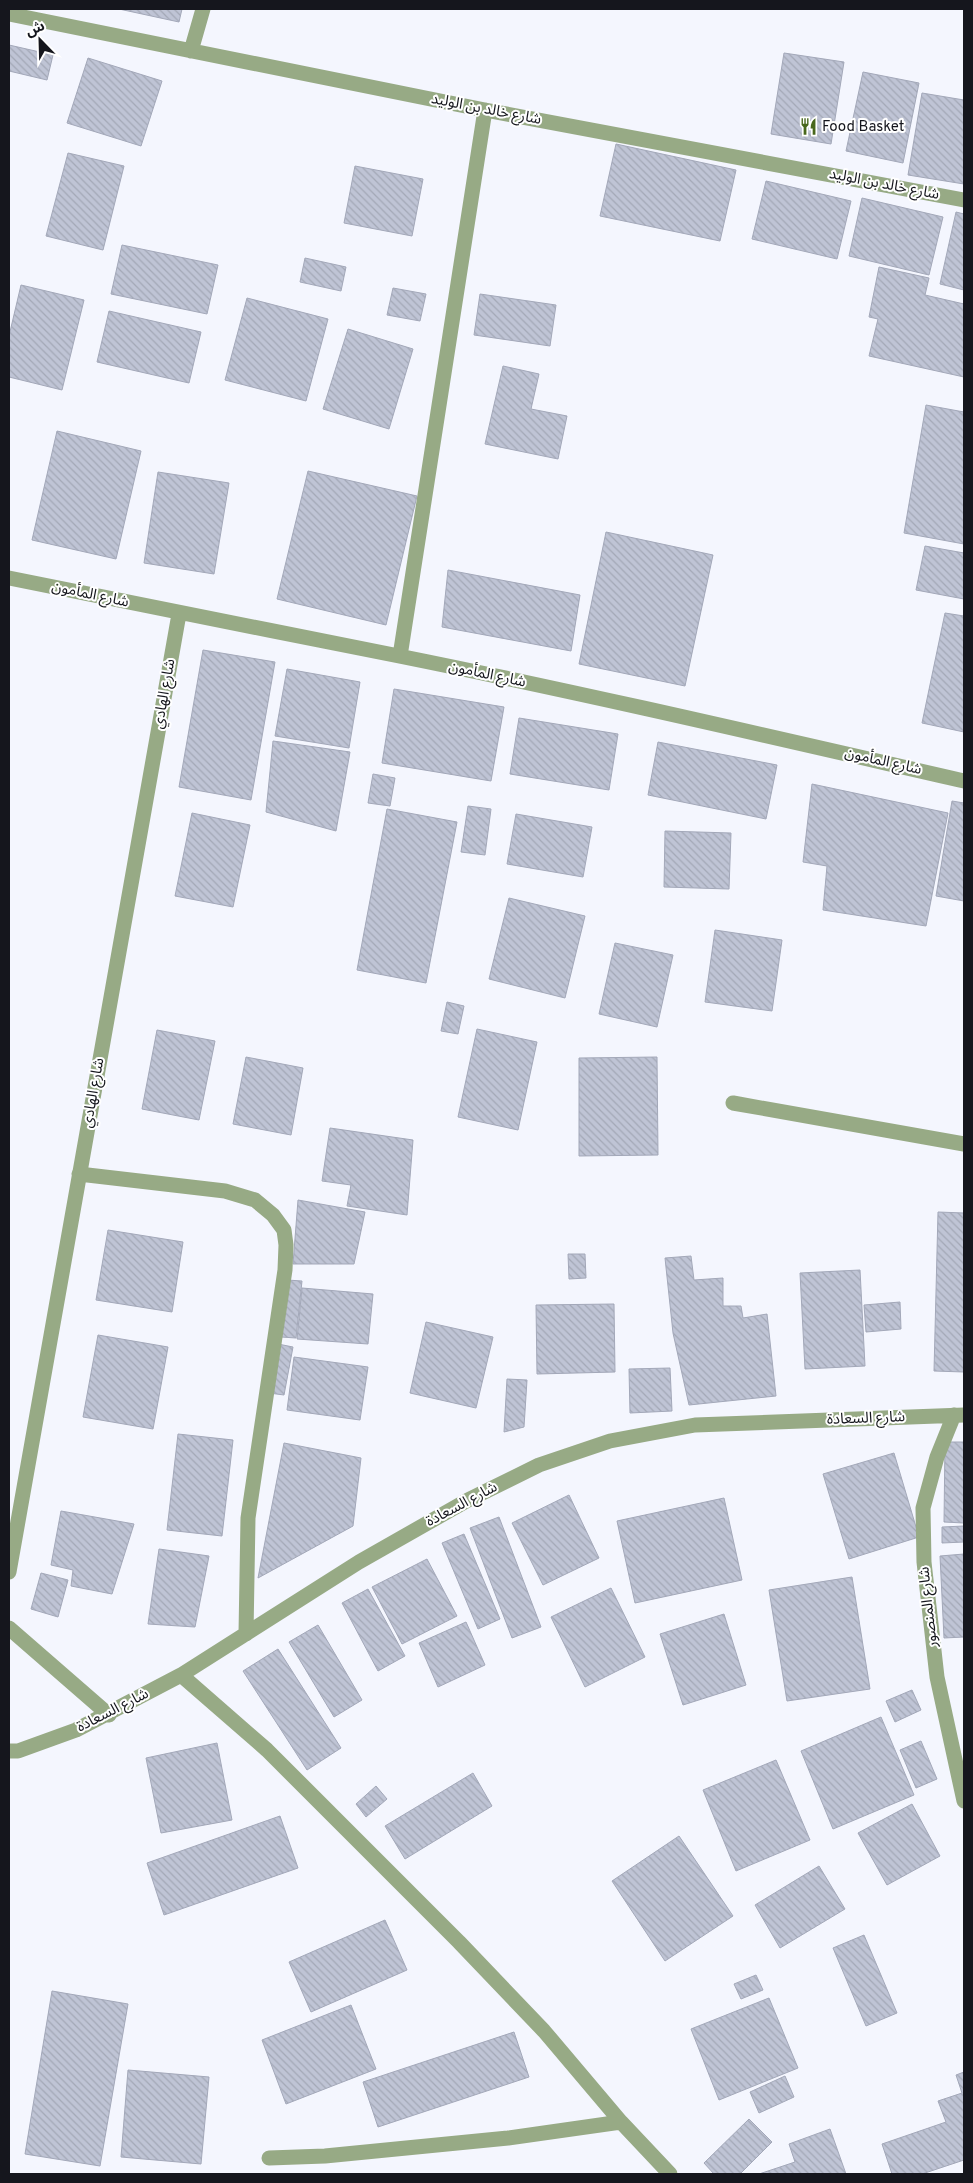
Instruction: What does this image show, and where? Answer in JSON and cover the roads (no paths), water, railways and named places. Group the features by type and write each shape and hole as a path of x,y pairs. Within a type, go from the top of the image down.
{"street":[{"path":"191,51 203,9"},
{"name":"شارع خالد بن الوليد","path":"9,14 485,110 964,200"},
{"path":"400,656 485,110"},
{"name":"شارع المأمون","path":"9,578 179,614 400,656 720,725 964,781"},
{"name":"شارع الهادي","path":"9,1572 179,614"},
{"path":"733,1103 964,1144"},
{"path":"79,1174 225,1191 255,1200 273,1215 284,1230 286,1244 285,1270 248,1518 246,1634"},
{"name":"شارع السعادة","path":"9,1752 18,1751 76,1730 109,1715 181,1675 359,1562 468,1500 539,1465 610,1441 695,1425 959,1415"},
{"name":"شارع المنصور","path":"959,1415 937,1457 924,1508 924,1562 938,1678 964,1802"},
{"path":"9,1628 109,1715"},
{"path":"181,1675 267,1750 452,1935 544,2031 621,2122 670,2174"},
{"path":"269,2158 325,2156 508,2138 621,2122"}],"place":[{"name":"Food Basket","path":"808,127"}]}
